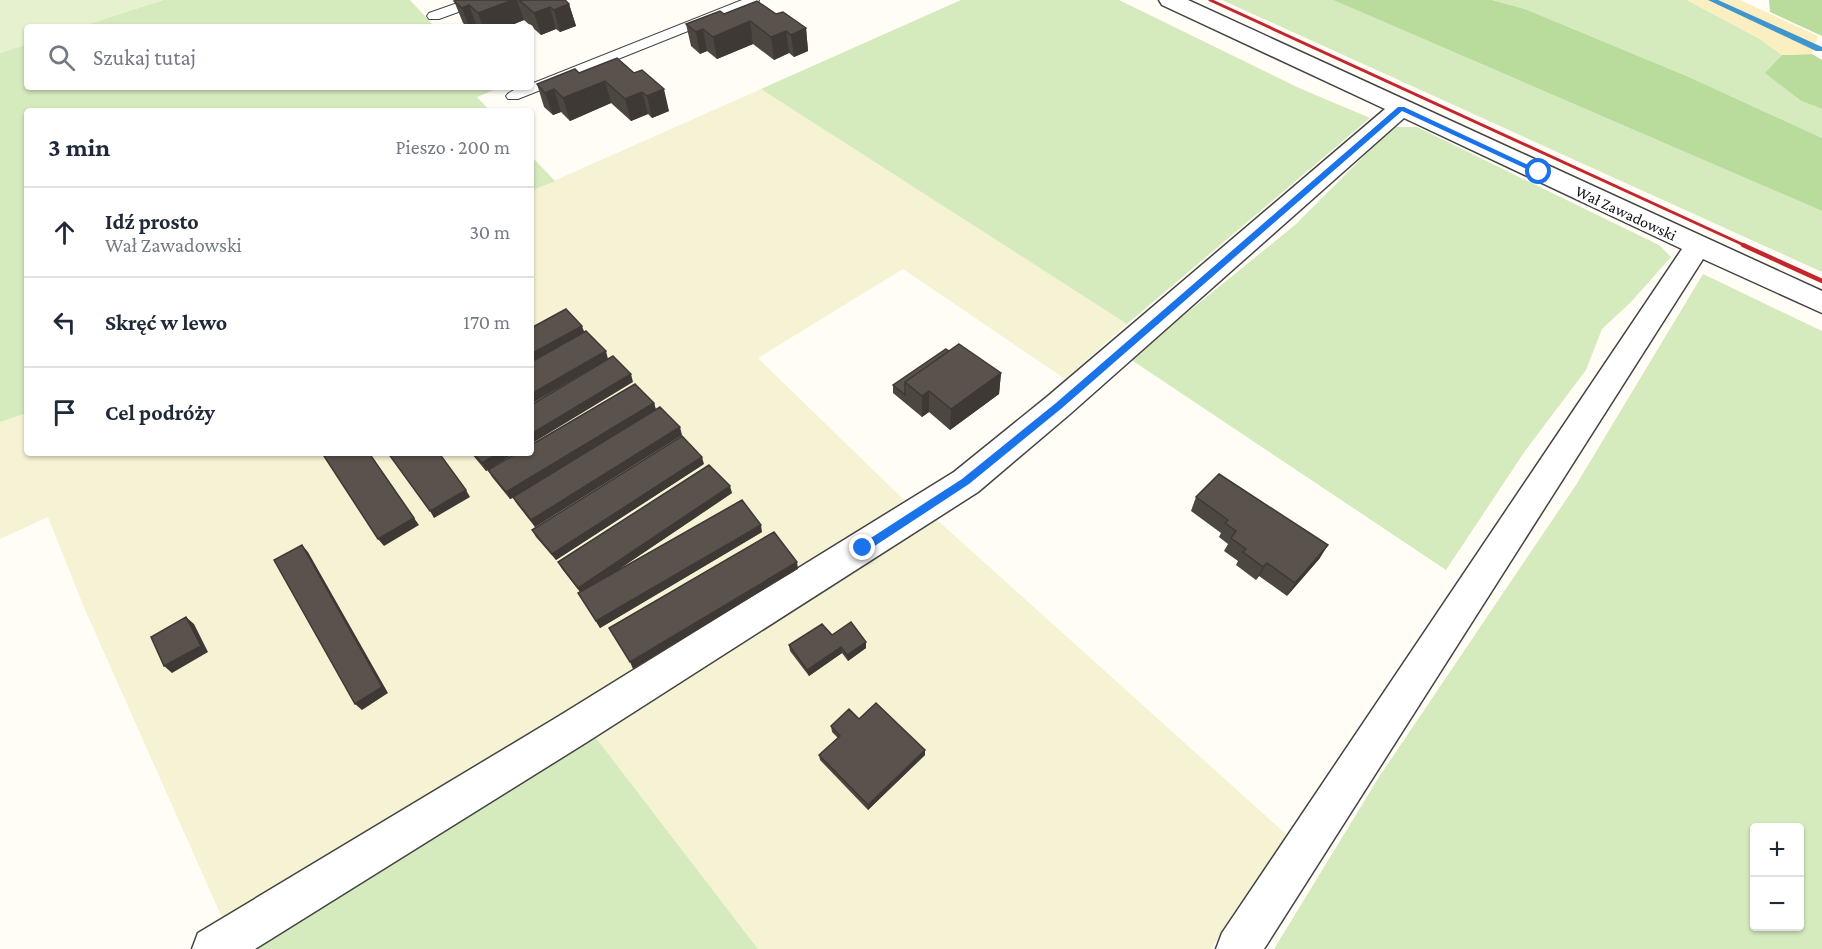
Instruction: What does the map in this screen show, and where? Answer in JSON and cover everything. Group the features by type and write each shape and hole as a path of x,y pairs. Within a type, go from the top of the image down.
{"street":[{"name":"Wał Zawadowski","path":"1170,0 1822,303"},
{"path":"213,949 733,629 966,482 1059,405 1401,108"},
{"path":"1238,949 1698,246"}],"lane":[{"path":"434,16 478,0"},
{"path":"534,88 753,0"},
{"path":"513,96 528,90"}],"shaded area":[{"path":"761,89 1127,324 1065,379 903,269 758,358 904,500 872,525 224,922 83,605 48,517 0,539 0,422 24,414 24,456 534,456 534,190"},
{"path":"936,519 1287,835 1211,949 758,949 593,734 841,581"}],"green space":[{"path":"0,0 163,0 88,24 24,24 24,45 0,53"},
{"path":"163,0 410,0 432,24 88,24"},
{"path":"961,0 1119,0 1299,88 1370,118 1127,324 761,89"},
{"path":"1222,0 1333,0 1822,211 1822,272"},
{"path":"1333,0 1492,0 1525,9 1689,77 1822,138 1822,211"},
{"path":"1492,0 1687,0 1760,39 1782,55 1766,73 1801,101 1822,109 1822,138 1689,77 1525,9"},
{"path":"1769,0 1822,0 1822,36 1770,12"},
{"path":"24,45 24,90 494,90 477,97 487,108 24,108 24,414 0,422 0,53"},
{"path":"1812,54 1822,60 1822,109 1801,101 1765,73 1782,55"},
{"path":"1393,127 1417,127 1659,245 1671,257 1631,302 1602,329 1586,370 1525,451 1446,570 1130,359 1295,225"},
{"path":"534,159 555,181 534,190"},
{"path":"1703,274 1822,331 1822,949 1274,949 1379,777 1576,485"},
{"path":"593,734 758,949 242,949"}],"sand":[{"path":"1687,0 1740,0 1818,36 1812,54 1782,55 1760,39"}],"building":[{"path":"513,0 478,13 469,5 462,8 454,1"},
{"path":"519,0 565,0 569,4 554,10 550,7 534,13"},
{"path":"757,1 776,14 783,12 806,28 791,35 786,31 771,37 750,21 713,37 703,29 696,32 686,24 720,11 724,14"},
{"path":"617,58 634,73 642,70 664,89 647,96 642,92 625,99 605,81 563,98 554,89 545,93 537,84 575,69 579,73"},
{"path":"566,309 582,326 534,352 534,326"},
{"path":"586,331 606,351 534,392 534,360"},
{"path":"959,344 1001,373 951,409 929,391 922,396 905,382"},
{"path":"946,349 949,351 905,382 905,395 893,385"},
{"path":"613,356 631,374 534,432 534,403"},
{"path":"635,384 654,403 506,492 488,470 512,456 534,456 534,443"},
{"path":"660,407 680,427 531,520 513,497"},
{"path":"682,436 702,457 552,554 532,530"},
{"path":"324,456 371,456 414,518 378,539"},
{"path":"390,456 441,456 466,490 430,511"},
{"path":"476,456 494,456 482,463"},
{"path":"709,465 730,486 578,588 558,562"},
{"path":"1219,474 1328,545 1295,583 1267,563 1263,567 1243,552 1246,549 1231,538 1236,531 1225,523 1228,520 1196,497"},
{"path":"742,500 761,525 596,621 578,593"},
{"path":"774,532 797,562 630,662 609,628"},
{"path":"302,545 382,687 355,704 274,560"},
{"path":"186,617 201,646 164,666 151,637"},
{"path":"851,622 866,642 847,655 841,647 807,670 789,645 822,624 832,635"},
{"path":"876,703 925,750 868,805 819,755 840,736 831,726 849,709 859,719"}],"waterway":[{"path":"1712,0 1819,49"}],"railway":[{"path":"1210,0 1746,246"},
{"path":"1743,245 1822,281"}],"route":[{"path":"863,548 966,482 1059,405 1401,108 1539,172"}]}
